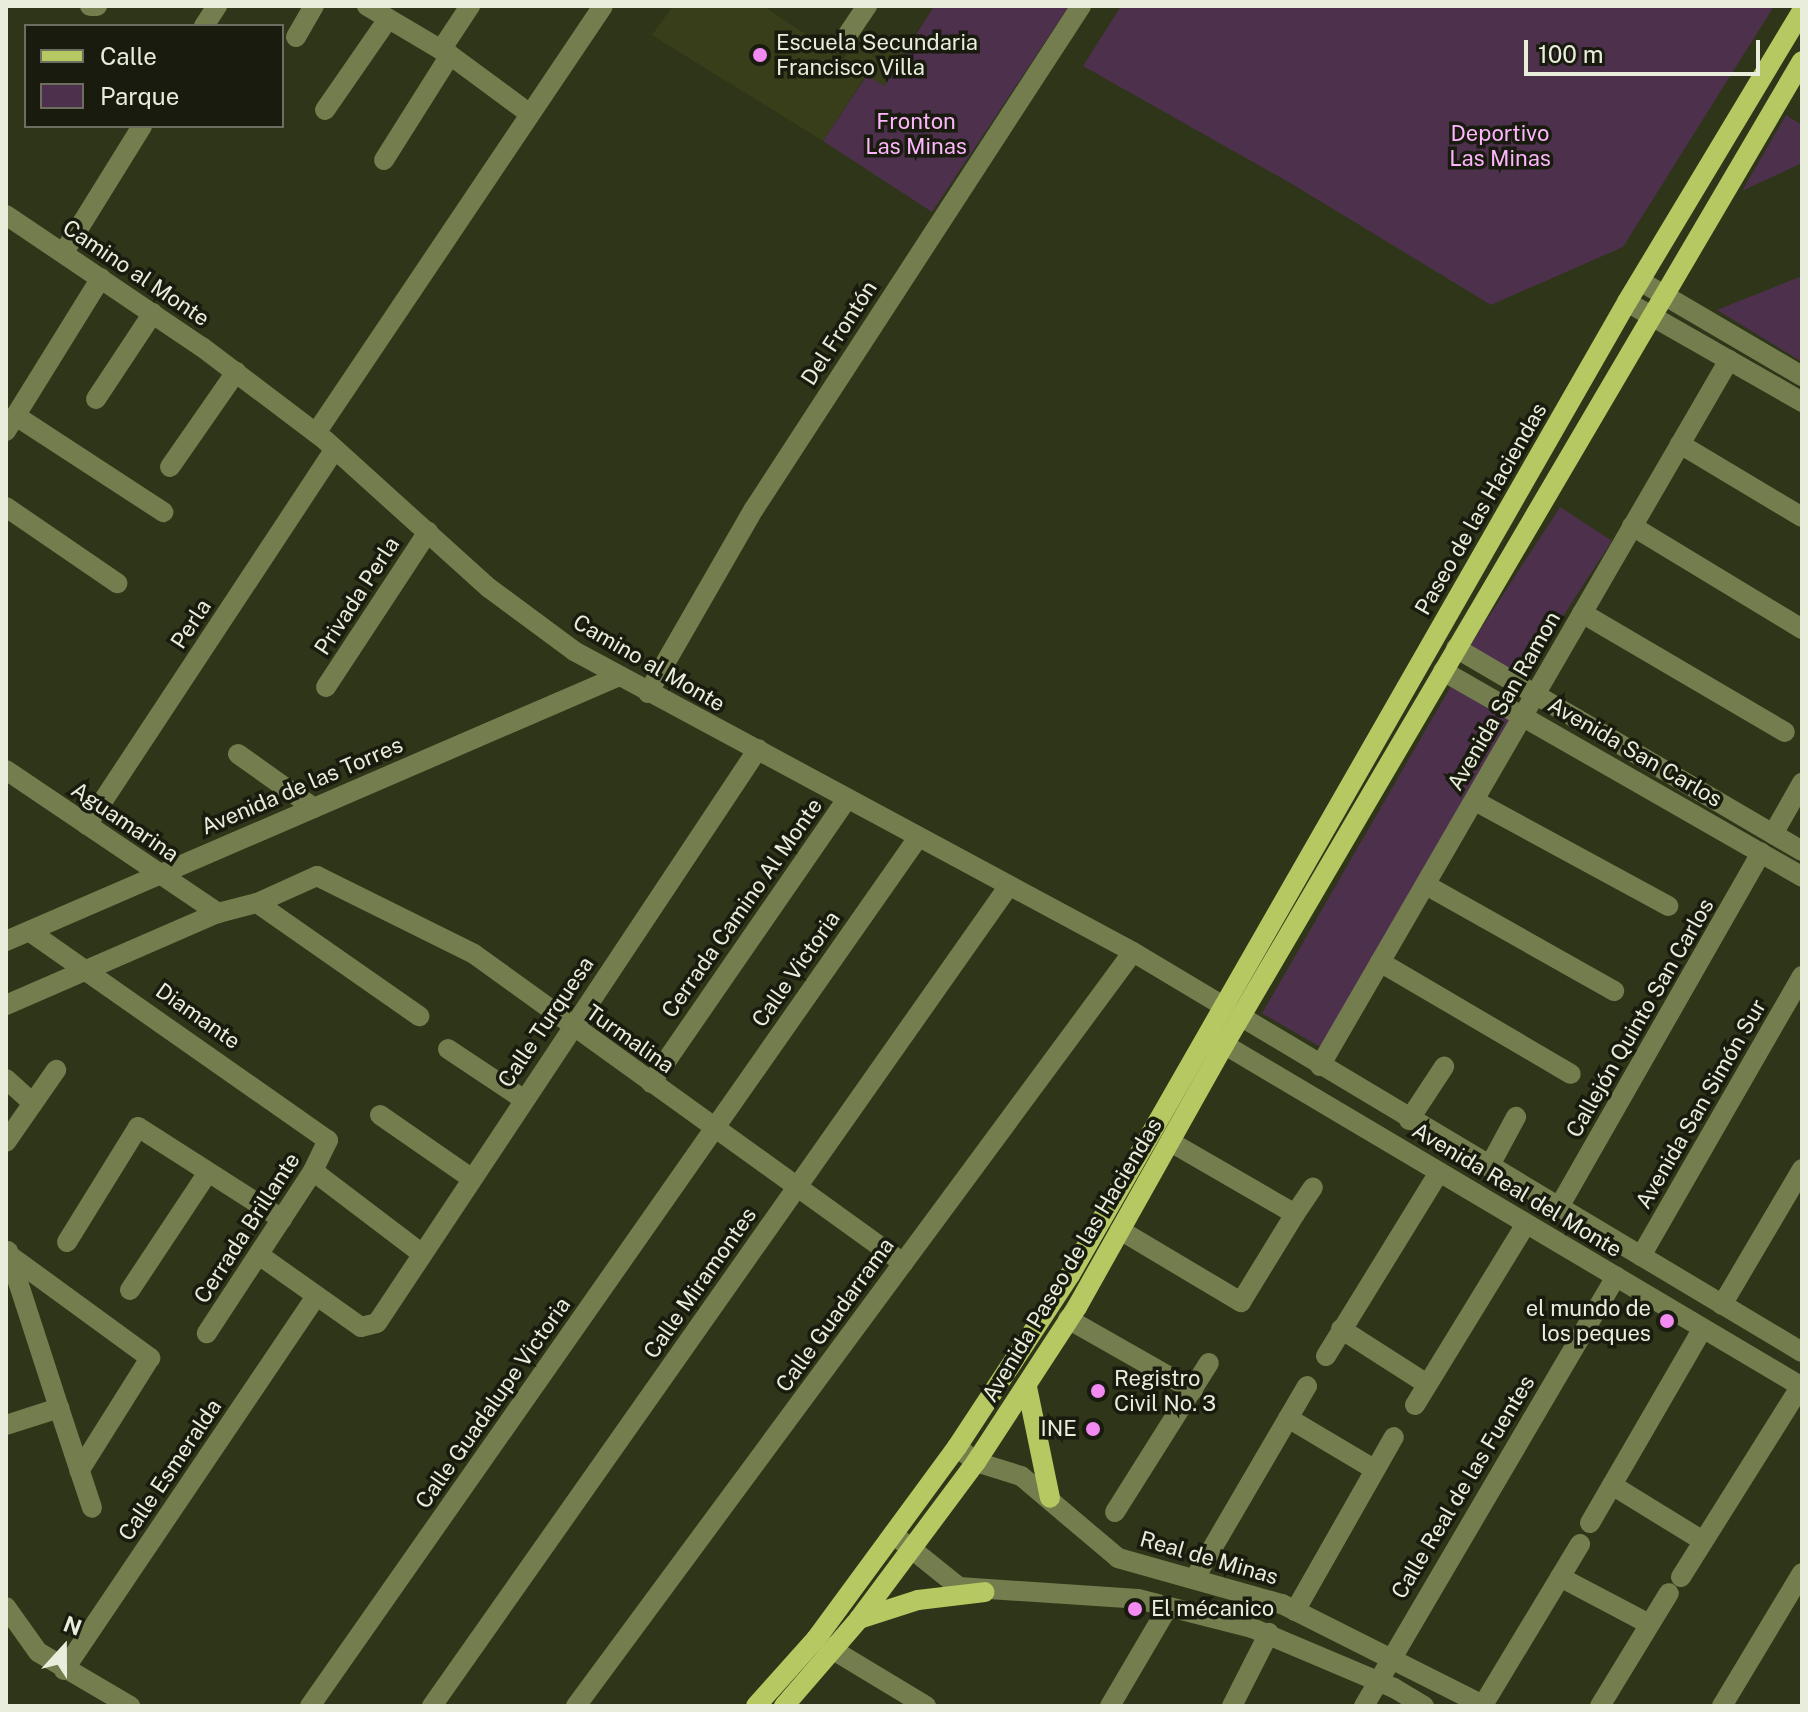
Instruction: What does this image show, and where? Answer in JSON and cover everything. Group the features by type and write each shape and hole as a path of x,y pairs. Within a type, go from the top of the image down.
{"main road":[{"name":"Paseo de las Haciendas","path":"1216,1040 1223,1006 1627,302 1802,11"},
{"path":"1242,1019 1456,648 1802,61"},
{"name":"Avenida Paseo de las Haciendas","path":"784,1706 893,1534 957,1447 1070,1275 1216,1040 1242,1019"},
{"name":"Avenida Paseo de las Haciendas","path":"756,1706 824,1645 859,1619 976,1462 1027,1387 1171,1142 1216,1040"},
{"path":"1027,1387 1050,1498"},
{"path":"859,1619 918,1600 985,1592"}],"street":[{"path":"205,24 217,6"},
{"path":"296,37 314,6"},
{"path":"367,6 445,53 530,114"},
{"path":"384,160 470,6"},
{"path":"316,433 603,6"},
{"path":"842,43 867,6"},
{"name":"Del Frontón","path":"648,693 754,509 1081,6"},
{"path":"325,110 388,19"},
{"path":"64,252 141,128"},
{"name":"Camino al Monte","path":"6,215 236,372 335,449 489,588 617,677 758,749 917,839 1133,952 1242,1019"},
{"path":"101,278 11,423 163,512"},
{"path":"1640,281 1802,376"},
{"path":"1627,302 1802,402"},
{"path":"96,399 153,313"},
{"name":"Avenida San Ramon","path":"1320,1066 1729,360"},
{"path":"170,467 236,372"},
{"path":"1680,444 1802,517"},
{"name":"Perla","path":"87,825 335,449"},
{"path":"6,507 117,583"},
{"path":"1632,526 1802,629"},
{"name":"Privada Perla","path":"326,687 428,532"},
{"path":"1582,613 1785,732"},
{"name":"Avenida San Carlos","path":"1456,648 1802,851"},
{"name":"Avenida San Carlos","path":"1443,671 1802,877"},
{"name":"Avenida de las Torres","path":"6,941 617,677"},
{"name":"Calle Turquesa","path":"316,1297 361,1327 377,1323 570,1027 758,749"},
{"path":"238,754 314,808"},
{"name":"Aguamarina","path":"6,770 218,913"},
{"path":"1773,834 1802,783"},
{"name":"Cerrada Camino Al Monte","path":"651,1083 846,800"},
{"path":"1475,801 1668,906"},
{"name":"Calle Victoria","path":"715,1127 917,839"},
{"name":"Callejón Quinto San Carlos","path":"1559,1207 1761,853"},
{"name":"Turmalina","path":"257,903 317,876 474,954 570,1027 903,1263"},
{"path":"1426,885 1614,991"},
{"name":"Calle Miramontes","path":"432,1706 1008,887"},
{"path":"6,1005 92,971 218,913 257,903 419,1016"},
{"name":"Diamante","path":"29,931 323,1131 327,1149"},
{"name":"Calle Guadarrama","path":"576,1706 1133,952"},
{"path":"1380,962 1571,1074"},
{"name":"Avenida San Simón Sur","path":"1641,1256 1802,976"},
{"name":"Avenida Real del Monte","path":"1242,1019 1802,1352"},
{"name":"Avenida Real del Monte","path":"1216,1040 1802,1387"},
{"path":"448,1049 523,1099"},
{"path":"1409,1120 1444,1067"},
{"path":"6,1142 56,1070"},
{"path":"6,1079 33,1103"},
{"path":"380,1115 471,1178"},
{"path":"1489,1167 1516,1117"},
{"path":"67,1242 138,1127 282,1219"},
{"name":"Calle Guadalupe Victoria","path":"310,1706 715,1127"},
{"path":"1171,1142 1295,1214"},
{"name":"Cerrada Brillante","path":"207,1333 327,1149"},
{"path":"1722,1305 1802,1169"},
{"path":"313,1171 421,1253"},
{"path":"130,1290 208,1172"},
{"path":"1326,1356 1439,1172"},
{"path":"1120,1230 1238,1308 1313,1187"},
{"path":"1415,1405 1526,1224"},
{"path":"8,1250 92,1508"},
{"path":"8,1250 150,1358 79,1471"},
{"path":"259,1255 316,1297"},
{"name":"Calle Real de las Fuentes","path":"1364,1706 1616,1277"},
{"name":"Calle Esmeralda","path":"64,1670 316,1297"},
{"path":"1068,1319 1193,1390"},
{"path":"1590,1523 1703,1328"},
{"path":"1341,1329 1427,1384"},
{"path":"1115,1512 1209,1363"},
{"path":"1196,1576 1307,1386"},
{"path":"1600,1706 1649,1624 1802,1387"},
{"path":"6,1425 59,1408"},
{"path":"1288,1418 1374,1469"},
{"path":"1295,1611 1394,1437"},
{"path":"957,1447 976,1462"},
{"name":"Real de Minas","path":"976,1462 1021,1476 1118,1558 1196,1576 1295,1611 1391,1656 1484,1706"},
{"path":"1612,1485 1703,1541"},
{"path":"893,1534 959,1587 985,1592 1073,1594 1168,1607 1269,1633 1378,1681 1424,1706"},
{"path":"1484,1706 1580,1544"},
{"path":"1722,1706 1802,1573"},
{"path":"1560,1577 1649,1624"},
{"path":"6,1607 38,1652 130,1706"},
{"path":"1110,1706 1168,1607"},
{"path":"1232,1706 1269,1633"},
{"path":"824,1645 926,1706"}],"shaded area":[{"name":"Escuela Secundaria Francisco Villa","path":"673,6 763,6 843,59 866,29 905,53 884,87 866,75 823,141 652,35"}],"green space":[{"name":"Fronton Las Minas","path":"934,6 1069,6 932,212 823,141 867,75 884,86"},
{"name":"Deportivo Las Minas","path":"1121,6 1774,6 1623,247 1491,305 1292,184 1083,66"},
{"path":"1786,115 1802,125 1802,163 1742,191"},
{"path":"1802,276 1802,362 1717,310"},
{"path":"1560,507 1612,541 1522,680 1470,646"},
{"path":"1451,686 1511,720 1322,1048 1262,1013"}],"place":[{"name":"Escuela Secundaria Francisco Villa","path":"760,55"},
{"name":"el mundo de los peques","path":"1667,1321"},
{"name":"Registro Civil No. 3","path":"1098,1391"},
{"name":"INE","path":"1093,1429"},
{"name":"El mécanico","path":"1135,1609"}]}
